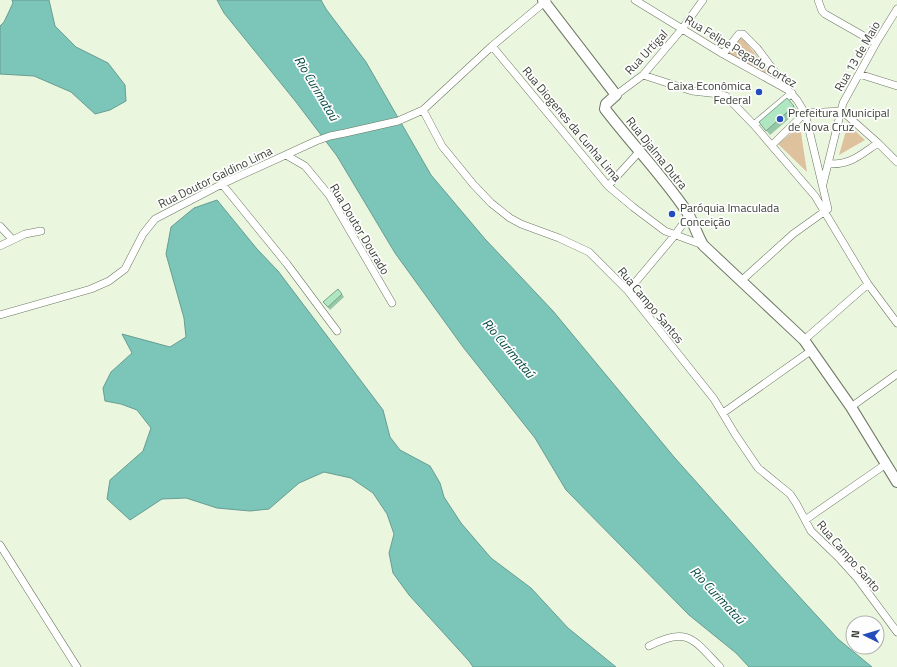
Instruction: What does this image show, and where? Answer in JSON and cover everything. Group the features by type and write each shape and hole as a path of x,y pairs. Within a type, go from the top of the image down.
{"main road":[{"path":"545,1 616,95"},
{"name":"Rua Djalma Dutra","path":"616,95 606,104 605,109 639,152 666,182 689,215 697,236 703,245 804,340 851,407 897,482"}],"street":[{"name":"Rua Felipe Pegado Cortez","path":"635,0 723,54 790,92 805,114 828,208 826,211"},
{"name":"Rua Urtigal","path":"616,95 643,75 682,29 702,0"},
{"path":"818,0 822,11 825,14 876,43"},
{"path":"423,110 492,46 545,1"},
{"name":"Rua 13 de Maio","path":"822,185 843,103 858,74 897,9"},
{"path":"723,54 738,35 743,34 757,48 790,92 754,125"},
{"name":"Rua Diogenes da Cunha Lima","path":"492,46 608,186 665,231 703,245"},
{"path":"858,74 897,86"},
{"path":"643,75 692,90 726,96 754,125 816,196 868,284 897,323"},
{"name":"Rua Doutor Galdino Lima","path":"0,315 91,288 115,278 125,269 142,234 155,219 222,184 316,141 330,136 359,131 398,121 423,110"},
{"name":"Rua Campo Santos","path":"423,110 442,146 473,184 491,203 510,218 521,224 559,238 589,252 628,291 714,398 735,434 758,468 769,478"},
{"path":"772,145 805,114 842,111 897,162"},
{"path":"828,164 840,165 851,161 878,143"},
{"path":"608,186 639,152"},
{"name":"Rua Doutor Dourado","path":"286,155 302,164 328,195 392,303"},
{"path":"222,184 287,264 337,331"},
{"path":"741,281 793,234 826,211"},
{"path":"628,291 675,235 689,215"},
{"path":"0,226 12,239"},
{"path":"0,246 25,234 41,231"},
{"path":"804,340 868,284"},
{"path":"723,413 812,350"},
{"path":"851,407 897,374"},
{"path":"805,520 886,464"},
{"name":"Rua Campo Santo","path":"769,478 790,494 815,536 838,557 857,578 897,632"},
{"path":"0,545 77,667"},
{"path":"649,646 674,636 683,636 695,642 720,667"}],"shaded area":[{"path":"741,36 779,84 727,52"},
{"path":"848,124 865,140 839,155"},
{"path":"800,126 807,172 778,144"}],"water":[{"path":"12,0 49,0 55,26 76,47 108,63 125,85 126,101 110,110 95,114 71,92 34,76 0,74 0,26 4,22 13,3"},
{"name":"Rio Curimataú","path":"217,0 321,0 326,9 366,62 431,175 485,239 553,311 674,457 774,569 845,645 845,655 857,655 872,667 749,667 736,653 689,615 566,490 535,438 463,347 395,253 337,156 296,102 224,13"},
{"path":"217,200 257,249 278,271 383,410 390,437 400,450 430,466 440,483 444,497 461,523 491,558 531,588 568,628 616,667 473,667 409,595 393,573 389,553 394,534 387,514 373,493 351,478 324,472 299,483 269,509 250,511 217,508 186,498 162,499 130,520 107,499 110,480 143,451 151,428 137,410 121,404 105,401 103,388 111,372 132,353 122,334 170,347 186,337 184,318 166,254 171,227 194,208"}],"building":[{"path":"787,98 794,106 766,131 759,122"},
{"path":"338,289 342,294 328,307 323,302"}],"place":[{"name":"Caixa Econômica Federal","path":"759,92"},
{"name":"Prefeitura Municipal de Nova Cruz","path":"780,119"},
{"name":"Paróquia Imaculada Conceição","path":"672,214"}]}
